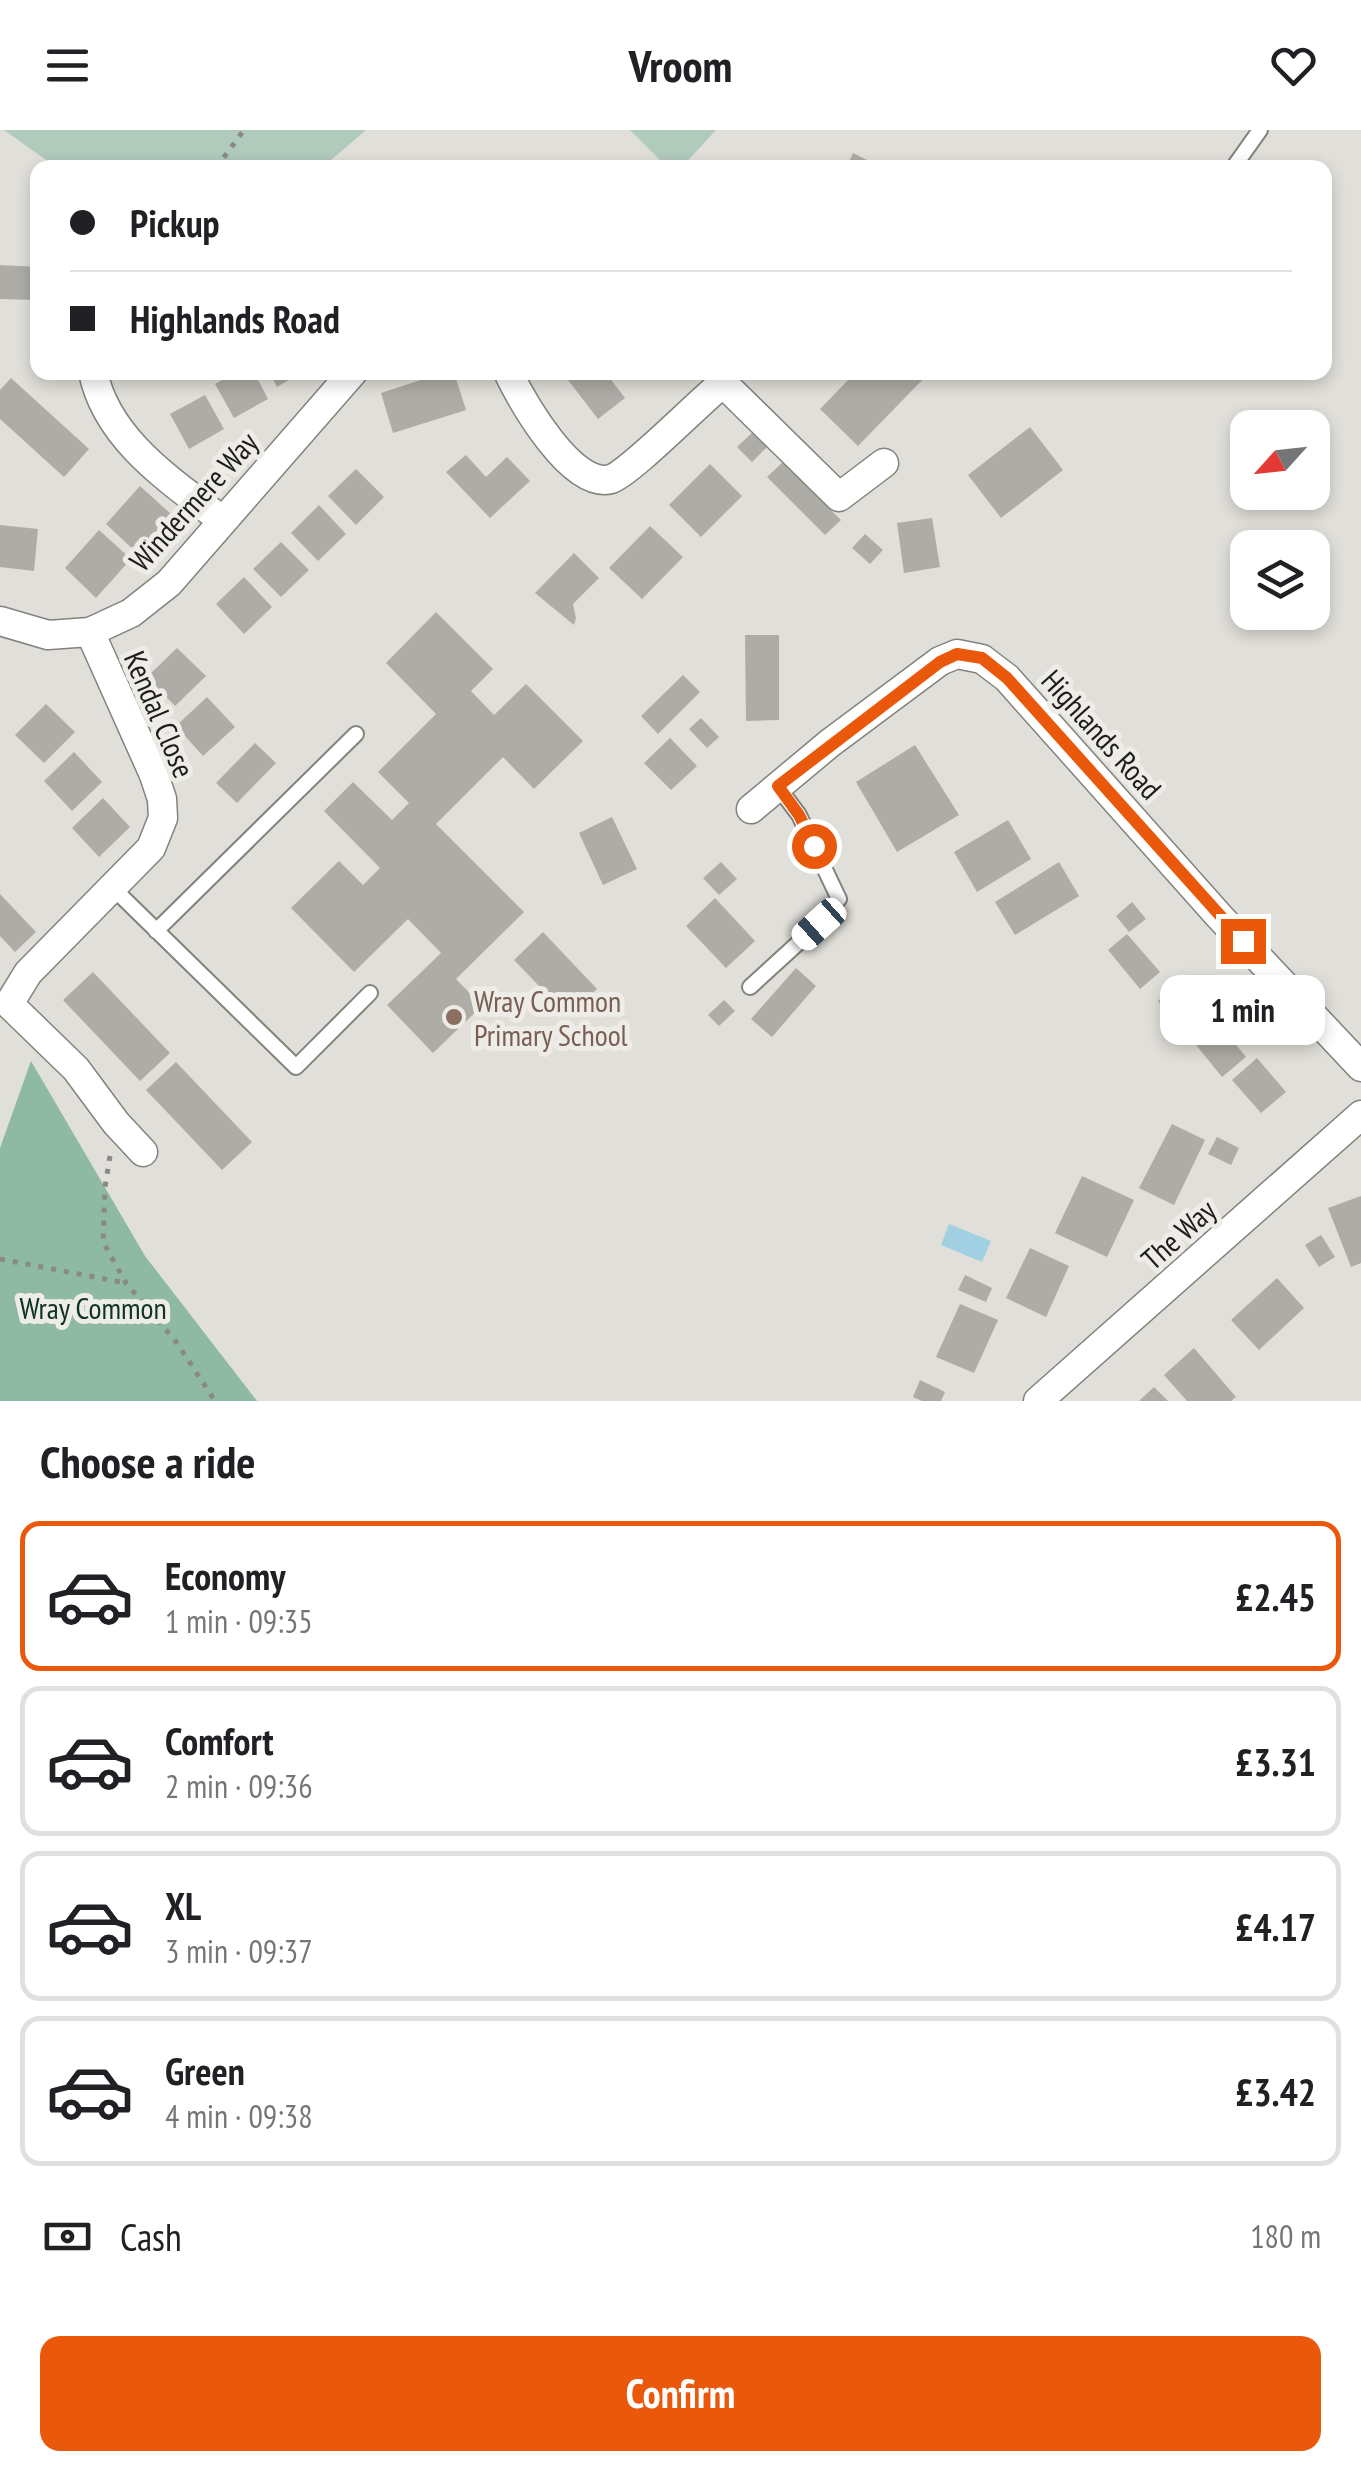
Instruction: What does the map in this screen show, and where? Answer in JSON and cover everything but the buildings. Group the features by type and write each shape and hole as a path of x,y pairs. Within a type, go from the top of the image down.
{"street":[{"path":"94,380 96,390 126,441 222,520"},
{"name":"Windermere Way","path":"0,621 48,634 90,632 131,613 168,583 346,380"},
{"path":"512,380 524,405 563,454 582,474 600,480 624,472 723,382 839,497 884,464"},
{"name":"Kendal Close","path":"90,632 162,799 163,818 151,848 28,973 5,1002 76,1070 143,1152"},
{"name":"Highlands Road","path":"751,809 940,662 957,654 982,658 1007,678 1220,916 1361,1066"},
{"name":"The Way","path":"1038,1401 1361,1115"}],"lane":[{"path":"1239,160 1260,130"},
{"path":"156,931 356,734"},
{"path":"750,987 819,924 838,899 799,815 778,786"},
{"path":"113,888 296,1067 370,993"}],"path":[{"path":"222,160 244,130"},
{"path":"116,1123 104,1187 104,1242 126,1283 177,1343 215,1401"},
{"path":"0,1258 126,1283"}],"green space":[{"path":"4,130 366,130 331,160 46,160"},
{"path":"630,130 716,130 688,160 660,160"},
{"name":"Wray Common","path":"31,1061 145,1256 257,1401 0,1401 0,1148"}],"water":[{"path":"949,1224 991,1241 982,1262 941,1245"}],"place":[{"name":"Wray Common Primary School","path":"454,1017"}],"route":[{"path":"814,846 799,815 778,786 940,662 957,654 982,658 1007,678 1083,760 1243,941"}]}
